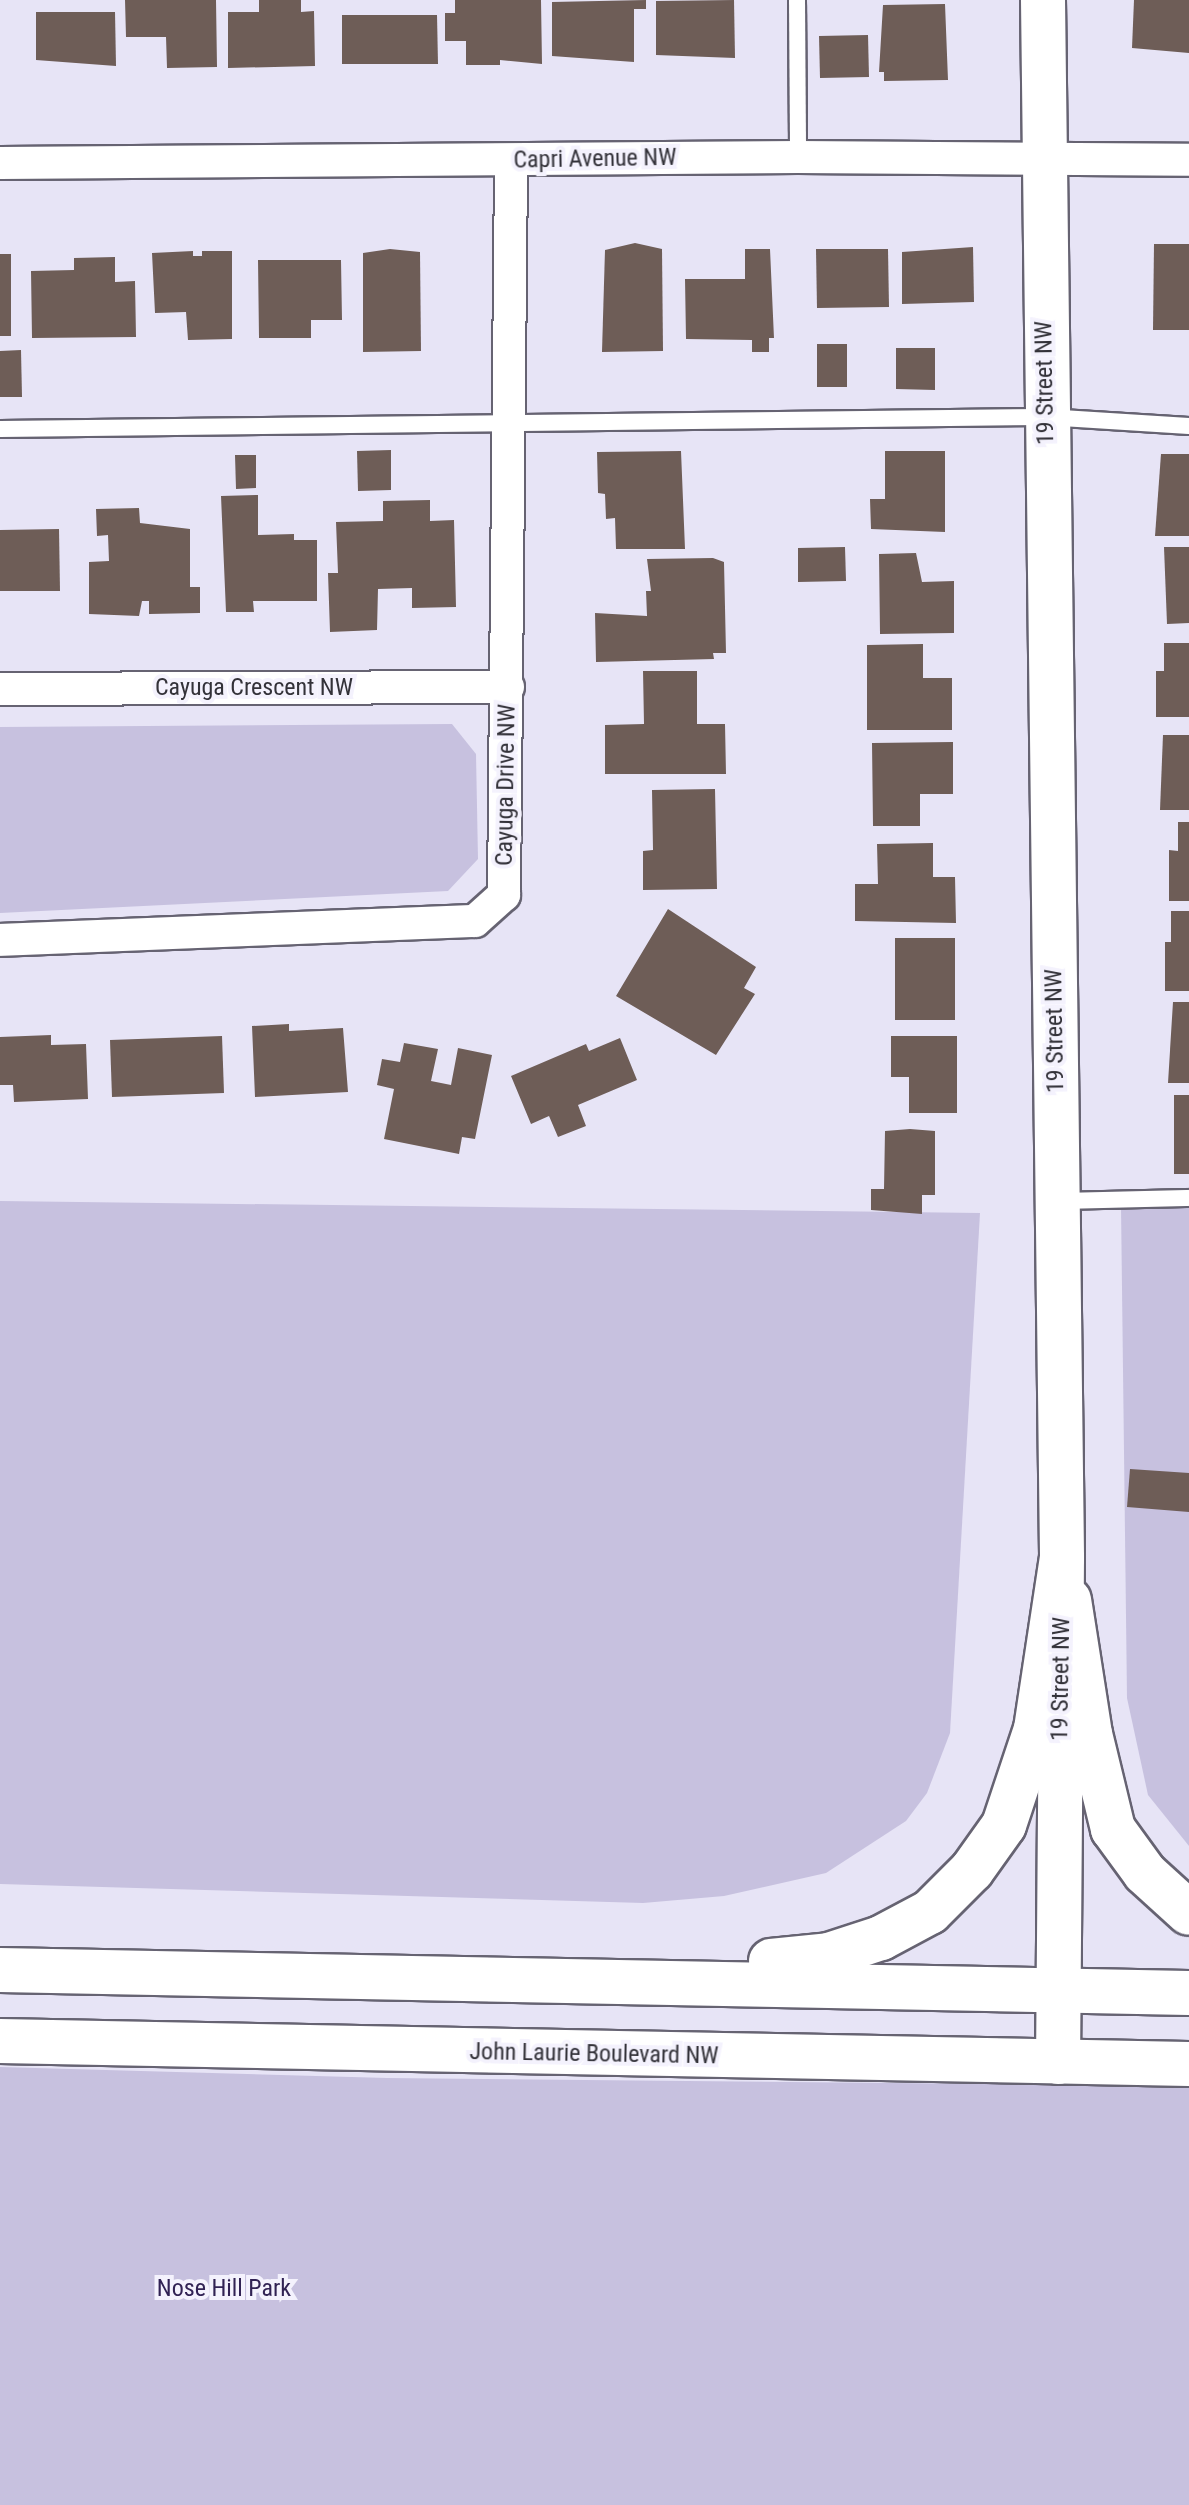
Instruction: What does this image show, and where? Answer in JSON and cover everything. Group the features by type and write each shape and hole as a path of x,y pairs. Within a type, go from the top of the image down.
{"main road":[{"name":"19 Street NW","path":"1043,0 1062,1558 1058,2062"},
{"path":"1062,1558 1090,1734 1113,1829 1145,1873 1189,1913"},
{"path":"560,1980 829,1955 881,1938 930,1912 972,1870 1004,1825 1036,1729 1062,1558"},
{"path":"0,1970 1189,1993"},
{"name":"John Laurie Boulevard NW","path":"0,2041 1189,2064"}],"street":[{"name":"Capri Avenue NW","path":"0,163 798,157 986,161 1043,157 1189,160"},
{"name":"Cayuga Drive NW","path":"0,940 475,921 504,895 511,160"},
{"name":"Cayuga Crescent NW","path":"0,689 508,687"}],"lane":[{"path":"797,0 798,157"},
{"path":"0,429 1046,417 1189,426"},
{"path":"1057,1201 1189,1198"}],"green space":[{"path":"452,724 476,754 478,859 448,891 0,913 0,727"},
{"path":"0,1201 980,1213 950,1733 927,1793 906,1821 826,1873 724,1896 643,1903 0,1884"},
{"path":"1121,1206 1189,1208 1189,1846 1148,1795 1127,1698"},
{"name":"Nose Hill Park","path":"0,2067 387,2078 1189,2086 1189,2505 0,2505"}],"building":[{"path":"125,0 216,0 217,67 167,68 166,37 126,37"},
{"path":"259,0 301,0 301,12 314,11 315,66 228,68 228,12 259,12"},
{"path":"455,0 541,0 542,64 500,60 500,65 466,65 466,41 445,41 445,13 455,13"},
{"path":"646,0 646,9 634,9 634,62 552,56 552,2"},
{"path":"734,0 735,58 656,55 656,1"},
{"path":"1134,0 1189,0 1189,53 1132,48"},
{"path":"945,4 948,80 884,81 884,72 879,72 883,5"},
{"path":"36,12 115,12 116,66 36,60"},
{"path":"342,15 437,15 438,64 342,64"},
{"path":"868,35 869,77 820,78 819,36"},
{"path":"635,243 662,249 663,351 602,352 605,250"},
{"path":"1154,244 1189,244 1189,330 1153,330"},
{"path":"973,247 974,302 902,304 902,252"},
{"path":"390,249 420,252 421,351 363,352 363,253"},
{"path":"745,249 770,249 774,338 769,338 769,352 752,352 752,340 686,339 685,279 745,279"},
{"path":"816,249 888,249 889,307 817,308"},
{"path":"193,251 193,256 202,256 202,251 232,251 232,339 188,340 186,312 155,313 152,253"},
{"path":"0,254 11,254 11,336 0,336"},
{"path":"115,257 115,282 135,281 136,337 32,338 31,271 74,270 74,258"},
{"path":"258,260 341,260 342,320 311,320 311,338 259,338"},
{"path":"817,344 847,344 847,387 817,387"},
{"path":"896,348 935,348 935,390 896,389"},
{"path":"21,350 22,397 0,397 0,351"},
{"path":"391,450 391,490 358,491 357,451"},
{"path":"681,451 685,549 616,549 615,518 606,519 605,494 598,493 597,452"},
{"path":"885,451 945,451 945,532 871,529 870,499 885,499"},
{"path":"1161,454 1189,454 1189,536 1155,536"},
{"path":"235,455 256,455 256,488 236,489"},
{"path":"258,495 258,535 294,534 294,540 317,540 317,601 253,601 254,612 226,612 221,496"},
{"path":"430,500 430,521 454,520 456,607 412,608 412,588 378,589 377,630 330,632 328,573 338,573 336,522 383,521 383,501"},
{"path":"139,508 140,523 190,529 190,587 200,587 200,613 149,614 149,601 142,601 139,616 89,614 89,562 109,561 108,535 97,536 96,509"},
{"path":"59,529 60,591 0,591 0,530"},
{"path":"845,547 846,581 798,582 798,548"},
{"path":"1164,547 1189,547 1189,623 1167,624"},
{"path":"916,553 922,582 954,581 954,633 880,634 879,554"},
{"path":"713,558 724,562 726,653 713,653 714,659 596,662 595,613 647,616 646,591 651,591 647,559"},
{"path":"1164,643 1189,643 1189,717 1156,717 1156,671 1164,671"},
{"path":"923,644 923,678 952,678 952,730 867,730 867,645"},
{"path":"643,671 697,671 697,724 725,724 726,774 605,774 605,725 644,724"},
{"path":"1163,735 1189,735 1189,810 1160,810"},
{"path":"953,742 953,794 920,794 920,826 873,826 872,743"},
{"path":"715,789 717,889 643,890 643,851 653,850 652,790"},
{"path":"1178,822 1189,822 1189,901 1169,901 1169,850 1178,851"},
{"path":"933,843 933,877 955,877 956,923 855,921 855,884 878,884 877,844"},
{"path":"668,909 756,967 744,988 755,994 716,1055 616,996"},
{"path":"1171,911 1189,911 1189,991 1165,991 1165,942 1171,942"},
{"path":"895,938 955,938 955,1020 895,1020"},
{"path":"1173,1002 1189,1002 1189,1083 1168,1083"},
{"path":"289,1024 289,1031 343,1028 348,1092 255,1097 252,1026"},
{"path":"51,1035 51,1045 86,1044 88,1099 14,1102 13,1085 0,1085 0,1037"},
{"path":"222,1036 224,1093 112,1097 110,1040"},
{"path":"891,1036 957,1036 957,1113 909,1113 909,1077 891,1077"},
{"path":"620,1038 637,1080 578,1105 586,1126 558,1137 549,1116 531,1124 511,1076 586,1044 589,1051"},
{"path":"404,1043 438,1049 431,1081 451,1085 458,1048 492,1055 475,1139 462,1137 459,1154 384,1139 394,1089 377,1085 382,1059 400,1062"},
{"path":"1174,1095 1189,1095 1189,1174 1174,1174"},
{"path":"885,1131 935,1131 935,1195 922,1195 922,1214 871,1210 871,1189 884,1189"},
{"path":"1130,1469 1189,1473 1189,1512 1127,1507"}]}
